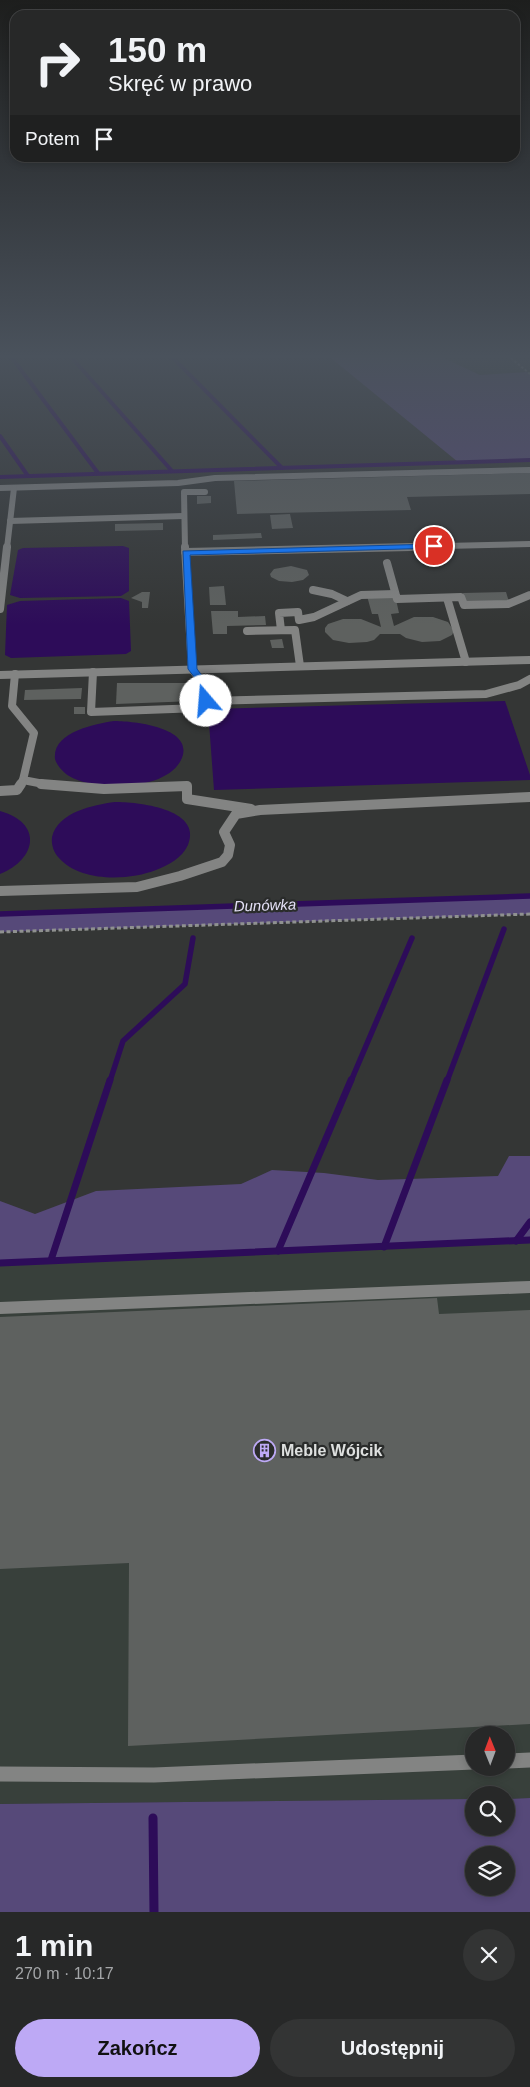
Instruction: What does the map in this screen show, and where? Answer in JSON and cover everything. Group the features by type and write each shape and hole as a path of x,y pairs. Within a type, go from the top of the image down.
{"lane":[{"path":"0,488 178,482 215,478 530,470"},
{"path":"0,608 14,488"},
{"path":"205,492 184,492 183,516 192,669 202,682 206,701"},
{"path":"10,521 183,516"},
{"path":"185,552 530,544"},
{"path":"387,563 397,599 462,597 464,605 508,604 530,595"},
{"path":"313,590 332,594 347,601"},
{"path":"281,630 279,613 298,612 299,620 314,617 361,594 395,594"},
{"path":"447,598 466,662"},
{"path":"247,631 295,630 300,666"},
{"path":"0,675 530,660"},
{"path":"93,672 91,712 200,708 206,701 486,694 519,685 530,679"},
{"path":"0,791 17,790 23,780 34,733 12,706 15,674"},
{"path":"23,780 43,786 79,789 187,786 187,799 260,810"},
{"path":"0,892 137,887 180,876 222,862 228,855 230,845 224,832 236,814 260,810 530,797"},
{"path":"0,1308 530,1287"},
{"path":"515,1761 530,1760"},
{"path":"0,1774 154,1776 465,1762"}],"path":[{"path":"0,932 530,914"}],"shaded area":[{"path":"440,447 530,447 530,460 458,462"},
{"path":"123,546 129,548 129,591 121,596 20,598 10,595 18,550 23,548"},
{"path":"121,598 129,601 131,651 126,654 11,658 5,655 7,605 20,601"},
{"path":"505,701 530,775 530,780 214,790 208,709"},
{"path":"114,721 134,722 172,733 180,740 183,749 181,760 173,770 161,778 129,786 95,785 69,776 60,769 55,759 56,750 60,742 67,736 86,727"},
{"path":"115,802 151,806 177,815 186,823 190,833 185,850 166,866 145,874 132,876 105,877 92,875 79,872 68,866 57,856 52,843 52,837 61,821 78,811"},
{"path":"0,811 14,817 23,824 29,832 30,841 28,851 22,860 0,874"},
{"path":"530,896 530,914 0,932 0,914"},
{"path":"509,1156 530,1156 530,1240 0,1263 0,1201 35,1214 96,1191 241,1184 272,1170 324,1173 378,1180 498,1176"},
{"name":"Meble Wójcik","path":"530,1240 530,1798 515,1799 515,1786 465,1786 465,1799 0,1804 0,1263"},
{"path":"530,1798 530,1912 0,1912 0,1804 465,1799 465,1836 515,1836 515,1799"}],"building":[{"path":"530,473 530,494 407,497 411,510 237,514 234,481"},
{"path":"197,496 211,496 211,503 197,504"},
{"path":"290,514 293,528 272,529 270,515"},
{"path":"163,523 163,530 115,531 115,524"},
{"path":"261,533 262,538 213,540 213,535"},
{"path":"291,566 307,570 309,575 303,580 292,582 279,581 271,577 270,574 274,569"},
{"path":"224,586 226,605 210,605 209,587"},
{"path":"142,592 150,592 148,608 142,608 142,602 131,598"},
{"path":"506,592 509,602 466,603 463,593"},
{"path":"395,595 399,613 391,614 394,626 414,617 433,617 448,622 454,631 452,635 440,641 422,642 406,638 400,634 380,634 374,640 349,643 333,640 325,632 328,624 343,619 361,619 381,627 378,614 372,614 367,596"},
{"path":"211,611 238,611 238,617 265,616 266,625 227,626 227,634 213,634"},
{"path":"282,639 284,648 272,648 270,640"},
{"path":"117,683 195,683 195,701 116,704"},
{"path":"82,688 81,699 24,700 25,690"},
{"path":"74,707 85,707 85,714 74,714"},
{"name":"Meble Wójcik","path":"437,1298 439,1314 530,1310 530,1724 465,1726 465,1728 128,1746 129,1563 0,1569 0,1317"}],"waterway":[{"path":"8,447 28,476"},
{"path":"79,447 98,473"},
{"path":"151,447 172,471"},
{"path":"261,447 282,468"},
{"path":"282,468 530,460"},
{"path":"0,477 282,468"},
{"name":"Dunówka","path":"0,914 530,896"},
{"path":"447,1081 504,929"},
{"path":"110,1081 123,1041 185,984 193,938"},
{"path":"351,1081 412,938"},
{"path":"51,1260 110,1080"},
{"path":"278,1251 351,1080"},
{"path":"384,1246 447,1080"},
{"path":"516,1241 530,1222"},
{"path":"516,1241 530,1240"},
{"path":"384,1246 516,1241"},
{"path":"278,1251 384,1246"},
{"path":"0,1263 278,1251"},
{"path":"153,1818 154,1912"}],"place":[{"name":"Meble Wójcik","path":"265,1450"}],"route":[{"path":"206,701 202,682 192,669 185,552 434,546"}]}
